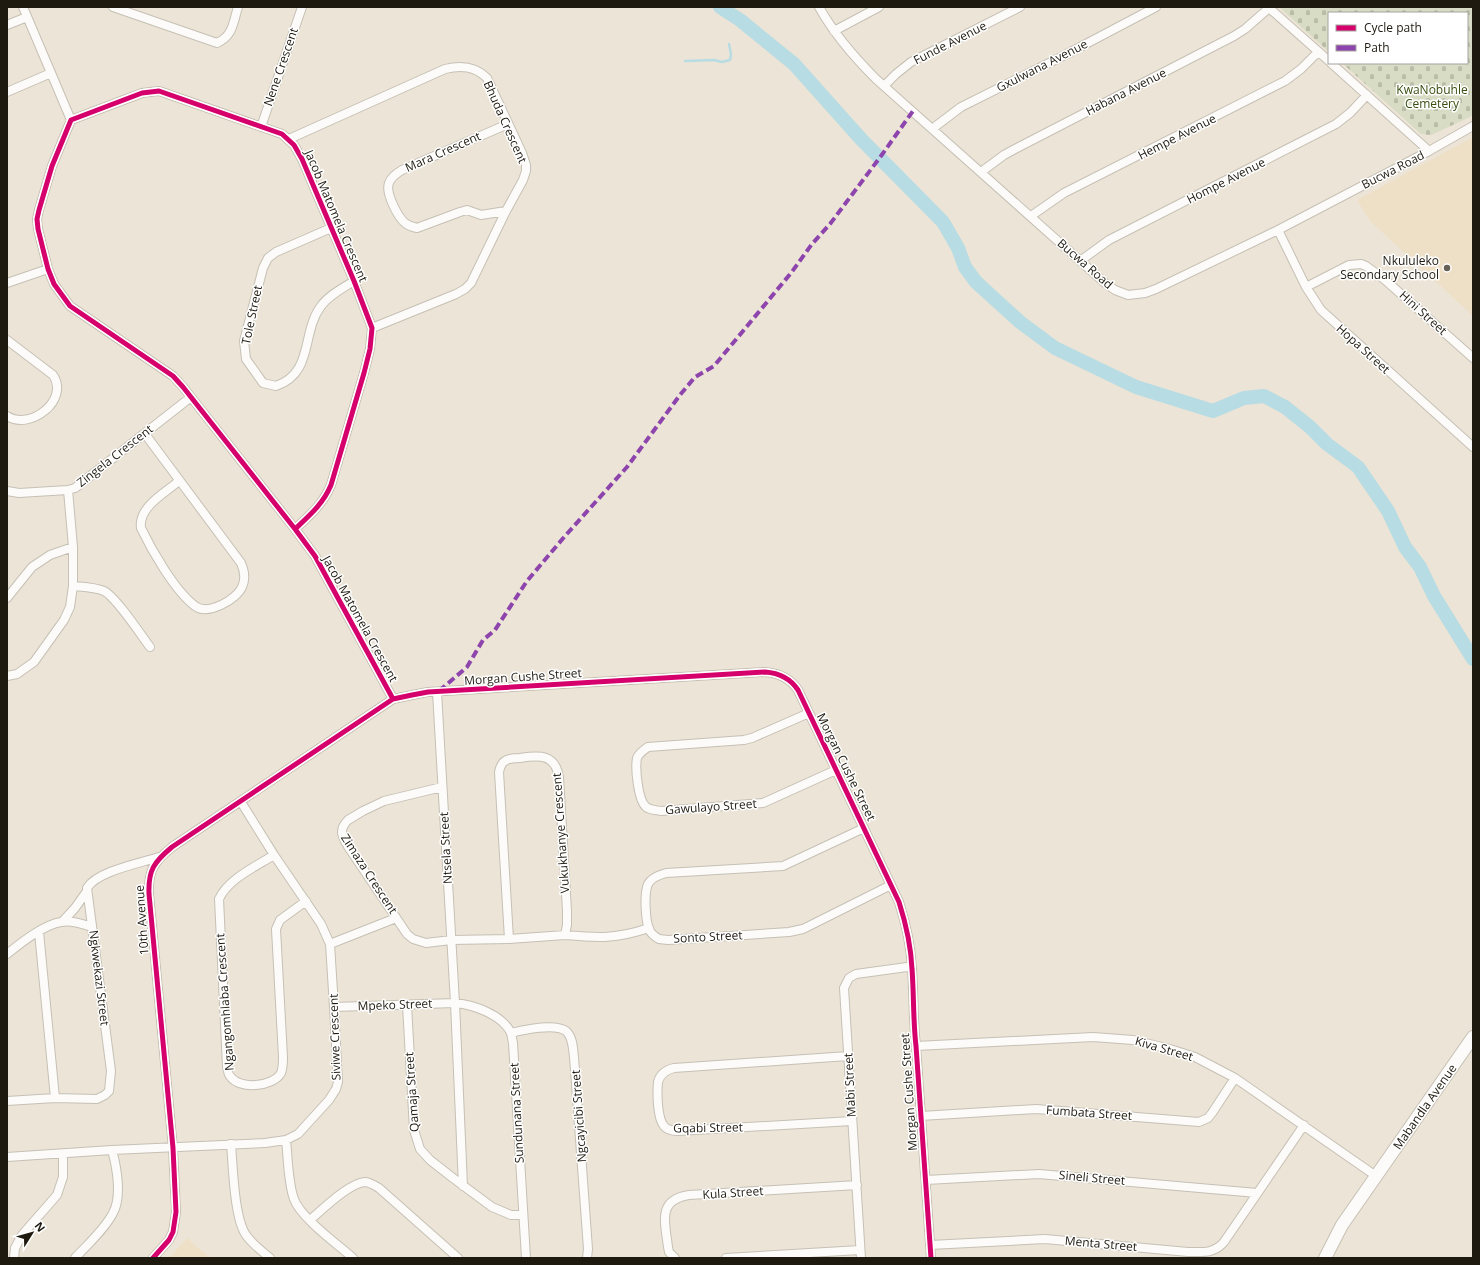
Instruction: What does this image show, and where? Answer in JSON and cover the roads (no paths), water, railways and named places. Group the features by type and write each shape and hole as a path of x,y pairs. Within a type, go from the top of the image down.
{"street":[{"path":"23,7 71,120 142,93 159,91 282,134 289,139"},
{"path":"113,7 217,42 222,40 230,33 238,7"},
{"name":"Nene Crescent","path":"261,127 302,7"},
{"name":"Bucwa Road","path":"819,7 848,50 884,86 1105,283 1115,290 1128,295 1145,293 1174,282 1278,230 1429,151 1473,126"},
{"path":"834,31 879,7"},
{"name":"Funde Avenue","path":"884,86 911,62 1020,7"},
{"name":"Gxulwana Avenue","path":"932,129 961,107 1156,7"},
{"path":"1268,7 1328,60"},
{"name":"Habana Avenue","path":"982,172 1004,155 1015,149 1234,36 1245,29 1268,7"},
{"path":"7,25 27,17"},
{"name":"Hempe Avenue","path":"1031,216 1064,193 1285,81 1301,69 1318,52"},
{"path":"1332,64 1429,151"},
{"name":"Bhuda Crescent","path":"289,139 445,69 459,66 475,69 483,73 488,78 522,153 526,165 523,180 506,211 471,283 465,289 456,294 372,328"},
{"path":"7,92 52,73"},
{"name":"Hompe Avenue","path":"1080,261 1109,240 1336,124 1350,113 1367,95"},
{"name":"Jacob Matomela Crescent","path":"71,120 46,185 38,215 38,229 48,269 54,284 70,306 173,376 191,397 295,529 323,569 393,699"},
{"name":"Mara Crescent","path":"506,211 481,215 467,210 417,228 411,227 404,223 398,213 389,195 388,188 393,177 402,170 508,124"},
{"name":"Jacob Matomela Crescent","path":"289,139 302,159 354,281 372,328 370,349 364,373 326,496 318,507 295,529"},
{"name":"Tole Street","path":"331,228 276,252 268,258 263,268 244,341 246,359 263,383 276,386 294,377 302,364 310,328 322,305 330,297 354,281"},
{"name":"Hopa Street","path":"1278,230 1306,287 1314,301 1328,318 1473,447"},
{"name":"Hini Street","path":"1306,287 1349,265 1354,264 1366,266 1384,279 1473,358"},
{"path":"7,283 48,269"},
{"path":"7,340 53,375 58,388 56,398 50,406 34,418 22,421 7,416"},
{"name":"Zingela Crescent","path":"7,491 19,493 68,490 75,488 191,397"},
{"path":"145,434 242,563 244,580 242,588 226,602 216,607 202,609 196,607 185,596 158,561 141,528 140,523 142,517 148,507 179,481"},
{"path":"7,676 17,674 34,662 67,614 73,586 73,547 68,490"},
{"path":"7,598 32,567 50,555 73,547"},
{"path":"73,586 98,589 106,593 132,623 150,647"},
{"name":"Morgan Cushe Street","path":"393,699 437,692 765,672 772,672 783,676 793,684 798,690 809,712 899,902 906,924 912,968 914,1032 931,1258"},
{"name":"Ntsela Street","path":"437,692 452,940 463,1186"},
{"name":"10th Avenue","path":"153,1258 169,1240 175,1224 176,1212 173,1148 149,894 149,880 159,857 172,847 393,699"},
{"name":"Gawulayo Street","path":"809,712 752,738 744,740 648,747 638,756 636,765 641,800 645,806 650,809 661,811 763,803 836,770"},
{"name":"Vukukhanye Crescent","path":"509,939 499,772 506,760 536,756 542,756 552,762 558,771 567,912 565,935"},
{"name":"Zimaza Crescent","path":"442,787 380,802 348,820 344,823 341,831 342,837 349,848 407,934 420,942 452,940"},
{"name":"Siviwe Crescent","path":"7,1157 286,1140 298,1134 329,1100 336,1089 338,1082 330,944 321,924 274,855 241,802"},
{"path":"452,940 509,939 565,935 597,938 624,935 649,928 646,910 646,893 648,884 652,879 659,875 666,873 783,866 864,828"},
{"name":"Ngangomhlaba Crescent","path":"274,855 229,884 219,899 227,1067 230,1076 236,1081 246,1085 267,1083 278,1077 282,1069 283,1057 276,929 280,920 306,901"},
{"path":"63,921 76,908 91,882 104,874 159,857"},
{"name":"Sonto Street","path":"649,928 654,936 659,939 668,940 789,932 802,929 891,886"},
{"name":"Ngkwekazi Street","path":"7,1101 55,1098 98,1099 109,1091 111,1071 87,891"},
{"path":"330,944 396,918"},
{"path":"7,954 55,923 63,921 92,927"},
{"path":"39,932 55,1098"},
{"name":"Mabi Street","path":"860,1254 844,988 847,980 852,975 907,967 912,968"},
{"path":"455,1003 468,1005 487,1013 502,1023 511,1033"},
{"name":"Mpeko Street","path":"334,1007 455,1003"},
{"name":"Qamaja Street","path":"407,1004 416,1139 420,1149 430,1160 492,1207 511,1214 523,1215"},
{"name":"Ngcayicibi Street","path":"511,1033 544,1027 561,1028 566,1031 572,1042 588,1241 587,1258"},
{"name":"Sundunana Street","path":"511,1033 514,1043 526,1258"},
{"name":"Kiva Street","path":"916,1046 1093,1037 1121,1038 1148,1043 1195,1057 1235,1078 1376,1176"},
{"name":"Mabandla Avenue","path":"1324,1258 1342,1226 1473,1037"},
{"name":"Gqabi Street","path":"848,1056 674,1068 665,1072 659,1078 659,1115 664,1126 668,1129 678,1131 852,1121"},
{"name":"Fumbata Street","path":"921,1116 1036,1109 1199,1122 1208,1118 1235,1078"},
{"name":"Menta Street","path":"930,1245 1045,1239 1188,1252 1210,1252 1218,1248 1224,1242 1304,1125"},
{"path":"286,1140 294,1199 298,1207 310,1220 353,1258"},
{"path":"232,1144 237,1211 241,1226 246,1234 270,1258"},
{"path":"75,1258 110,1219 116,1206 117,1172 112,1150"},
{"path":"14,1258 15,1248 22,1234 57,1195 63,1176 63,1154"},
{"name":"Sineli Street","path":"926,1180 1039,1174 1257,1193"},
{"path":"310,1220 344,1192 360,1183 369,1183 379,1188 458,1258"},
{"name":"Kula Street","path":"676,1258 669,1252 666,1216 668,1205 676,1198 689,1195 857,1185"},
{"path":"726,1258 860,1254"}],"waterway":[{"path":"720,7 740,20 794,64 861,139 943,222 958,248 965,267 976,282 1020,322 1055,348 1136,387 1213,411 1244,398 1264,396 1285,407 1310,427 1327,444 1358,467 1388,511 1405,547 1420,567 1434,596 1473,659"},
{"path":"685,61 714,60 722,62 730,60 731,54 729,44"}],"place":[{"name":"Nkululeko Secondary School","path":"1447,268"}],"park label":[{"name":"KwaNobuhle Cemetery","path":"1432,97"}]}
